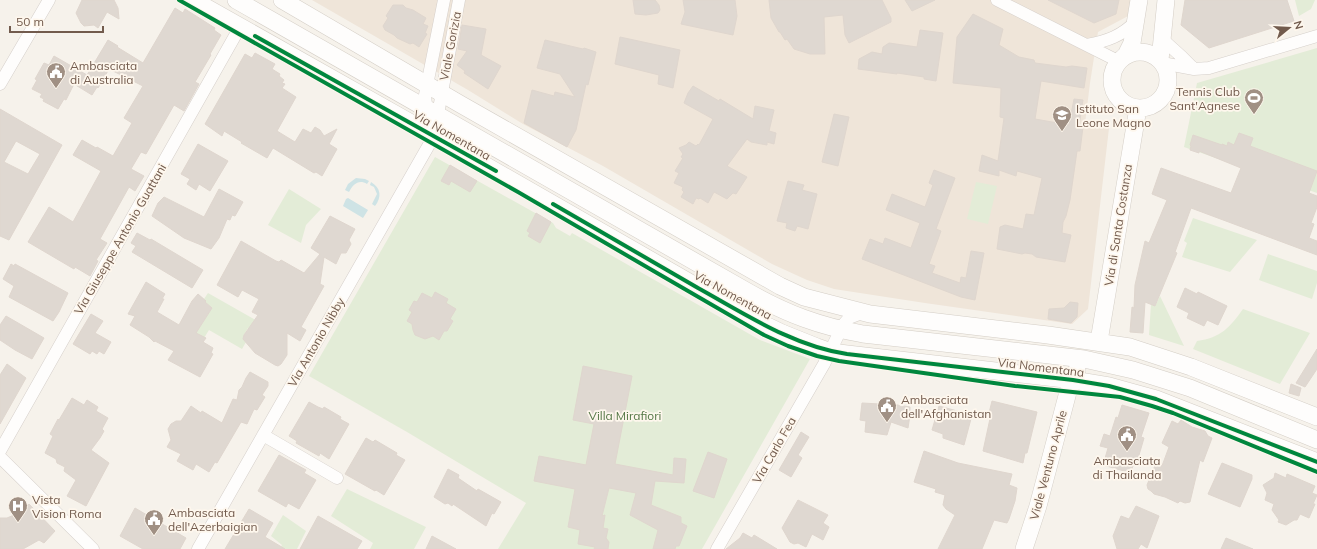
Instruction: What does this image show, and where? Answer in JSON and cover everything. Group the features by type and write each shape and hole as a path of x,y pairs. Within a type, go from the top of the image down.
{"street":[{"path":"0,84 49,0"},
{"name":"Via Nomentana","path":"193,0 755,320 791,337 831,352 1073,380 1109,386 1162,401 1317,462"},
{"name":"Via Nomentana","path":"236,0 771,305 806,320 840,330 863,334 1084,360 1137,371 1190,388 1317,440"},
{"path":"282,0 780,286 804,297 862,313 1130,347 1178,362 1317,417"},
{"name":"Viale Gorizia","path":"432,111 425,95 444,0"},
{"name":"Viale Gorizia","path":"432,111 441,92 459,0"},
{"path":"997,0 1087,45 1122,58 1133,52 1147,52 1161,62 1194,70 1214,66 1317,36"},
{"path":"1139,0 1132,42 1114,68 1112,75 1113,90 1117,97 1123,102 1138,108 1150,106 1155,103 1164,94 1168,81 1161,62 1161,38 1166,0"},
{"path":"1087,45 1119,35 1127,30 1136,21"},
{"name":"Via Giuseppe Antonio Guattani","path":"0,451 240,27"},
{"path":"1161,38 1194,70"},
{"name":"Via di Santa Costanza","path":"1100,342 1138,108"},
{"name":"Via Antonio Nibby","path":"198,549 434,136 432,111"},
{"path":"840,330 846,320 862,313"},
{"name":"Via Carlo Fea","path":"717,549 831,352 840,330"},
{"name":"Viale Ventuno Aprile","path":"1024,549 1034,518 1066,399 1073,380 1084,360 1100,342"},
{"path":"264,435 336,478"},
{"path":"0,458 93,549"}],"shaded area":[{"path":"312,0 1132,0 1130,15 1098,32 1090,83 1085,124 1109,128 1088,309 1072,324 834,289 807,280 772,264 603,166 523,124 468,90"},
{"path":"356,178 369,181 367,184 361,182 356,183 349,192 345,190 348,184"},
{"path":"371,182 379,190 379,199 375,206 372,204 377,194 374,187 370,185"},
{"path":"348,198 368,210 363,218 343,206"}],"green space":[{"path":"1295,0 1315,0 1311,9 1299,16"},
{"name":"Tennis Club Sant'Agnese","path":"1317,48 1317,193 1184,147 1197,83"},
{"name":"Villa Mirafiori","path":"435,157 553,223 556,228 570,236 572,233 760,340 810,359 702,549 498,549 526,503 309,376"},
{"path":"976,182 997,186 988,224 967,219"},
{"path":"289,189 321,209 306,225 301,243 268,225"},
{"path":"1193,218 1257,240 1230,272 1182,257 1187,243 1184,241"},
{"path":"1268,254 1317,271 1317,283 1312,299 1259,280"},
{"path":"208,293 266,326 253,331 248,328 243,339 246,342 242,349 209,330 204,338 186,329 203,322 212,308 205,302 206,301 204,299"},
{"path":"1160,296 1184,346 1149,335 1151,304 1155,306"},
{"path":"1243,309 1310,333 1280,384 1193,349 1197,341 1205,340 1224,331"},
{"path":"347,489 426,527 414,549 370,549 373,543 331,516"},
{"path":"283,515 306,531 297,549 280,549 282,545 271,536"}],"building":[{"path":"82,0 114,0 118,8 119,19 107,12 98,28 94,25 84,26 76,13"},
{"path":"633,0 655,0 659,5 660,10 658,13 646,15 635,14"},
{"path":"683,0 735,0 737,16 733,35 681,24 685,12"},
{"path":"769,0 882,0 891,18 891,22 849,43 845,35 843,15 824,17 825,54 810,54 794,49 787,39 785,40 771,18"},
{"path":"905,0 935,0 912,11"},
{"path":"1048,0 1119,0 1116,14 1094,23"},
{"path":"1185,0 1287,0 1294,21 1209,48 1181,25"},
{"path":"393,5 403,5 426,18 423,24 428,26 425,33 427,34 419,47 413,43 410,44 397,38 385,30 383,26 388,18 386,16"},
{"path":"175,8 183,13 185,9 215,28 214,30 221,35 195,82 199,84 184,111 174,105 146,154 141,152 131,169 144,176 135,191 129,187 100,239 107,243 96,260 98,261 90,276 75,267 74,269 28,242 49,207 73,222 101,171 73,155 82,140 113,156 132,123 124,118 143,86 109,69 92,95 74,84 66,100 64,99 58,109 43,101 44,99 40,97 42,94 32,89 37,80 35,79 44,63 49,65 54,56 87,75 108,40 143,63"},
{"path":"973,14 1003,29 999,45 1019,57 1034,60 1035,63 1087,68 1084,88 1041,81 1035,119 1069,125 1074,99 1083,100 1079,126 1083,127 1080,151 1077,151 1070,200 1063,222 1062,233 1071,235 1065,262 1036,257 1032,254 1022,254 997,249 1000,227 1005,225 1023,229 1026,214 1034,215 1042,178 1017,171 1016,176 999,170 999,176 979,171 982,155 998,161 1004,118 1000,117 1001,88 953,83 957,37"},
{"path":"462,25 486,29 481,55 501,66 488,89 464,73 465,71 457,65 467,51 458,49"},
{"path":"920,30 943,33 936,81 924,79 924,77 858,69 859,59 872,52 882,54 883,47 889,43 917,47"},
{"path":"620,37 680,50 673,88 658,84 659,75 615,64"},
{"path":"545,40 596,52 588,85 586,84 576,130 567,147 524,123 532,90 554,96 555,92 575,97 560,74 537,68"},
{"path":"255,53 275,64 272,69 280,74 279,76 284,80 282,83 285,84 282,88 296,97 277,131 295,142 303,129 311,133 315,127 320,130 324,136 337,129 329,144 337,149 322,176 316,172 314,173 273,148 267,158 224,131 222,136 205,124 245,54 252,58"},
{"path":"693,86 719,101 720,99 753,119 755,106 774,110 769,131 776,133 774,144 767,142 767,145 751,142 747,139 727,166 747,177 736,194 733,193 727,199 714,192 708,203 700,198 696,198 693,204 681,197 684,192 682,190 683,187 674,183 679,173 675,171 683,158 681,157 683,154 679,148 689,142 696,146 698,144 699,145 713,119 684,103"},
{"path":"0,109 62,145 9,240 0,236","holes":["16,141 40,154 28,174 4,162"]},
{"path":"834,114 849,117 838,166 822,162"},
{"path":"1239,133 1253,138 1250,146 1317,171 1309,193 1317,196 1317,207 1311,223 1314,224 1309,238 1317,241 1317,255 1191,208 1175,252 1177,253 1155,306 1145,302 1143,333 1130,332 1132,307 1134,308 1135,285 1145,241 1149,243 1167,200 1152,194 1161,168 1231,193 1241,168 1199,151 1199,153 1190,150 1190,145 1193,135 1222,145 1227,146 1228,142 1234,145"},
{"path":"198,144 228,161 210,191 199,184 196,190 187,184 190,179 181,174"},
{"path":"450,165 477,181 470,192 451,181 449,185 441,181"},
{"path":"934,170 955,178 936,229 941,231 929,264 935,266 932,273 960,283 961,277 966,278 971,251 984,253 975,300 961,297 862,259 870,239 883,244 885,238 911,248 920,223 886,210 892,194 925,207 933,185 929,183"},
{"path":"788,181 804,185 802,190 817,194 808,229 797,226 795,231 786,228 787,223 777,221"},
{"path":"219,189 243,202 235,216 232,215 230,220 227,219 219,238 211,249 184,238 152,216 158,203 164,197 204,217"},
{"path":"536,213 551,222 540,243 528,236 530,233 527,231"},
{"path":"330,216 355,229 349,240 351,244 346,253 341,253 336,264 324,257 320,284 324,286 301,327 306,330 300,341 287,333 287,355 281,364 278,366 275,365 255,353 243,339 244,335 258,315 252,312 259,299 242,290 238,297 217,285 241,241 276,261 279,262 281,260 304,273 320,254 311,248"},
{"path":"137,233 150,240 151,239 203,270 192,288 132,252 136,246 131,243"},
{"path":"11,264 14,266 15,264 68,293 53,321 9,297 14,286 3,279"},
{"path":"146,282 165,294 157,312 179,325 192,301 198,294 212,308 196,333 206,338 203,342 213,348 211,353 213,354 200,377 168,360 174,351 155,341 154,342 130,325 135,316 128,314"},
{"path":"1185,288 1197,294 1198,292 1227,306 1218,325 1207,320 1204,326 1187,318 1189,313 1177,307"},
{"path":"435,292 448,299 446,303 456,309 450,319 453,321 447,331 444,331 439,340 433,336 425,339 415,335 412,324 407,321 412,312 409,310 414,301 417,302 422,293 432,298"},
{"path":"1070,302 1078,303 1077,317 1071,323 1048,319 1049,309 1064,308"},
{"path":"91,314 103,321 95,333 111,342 104,354 99,351 97,354 92,351 90,354 73,344"},
{"path":"6,316 44,338 32,359 0,340 0,325"},
{"path":"1317,349 1317,369 1305,387 1296,383"},
{"path":"7,364 26,378 0,424 0,375"},
{"name":"Villa Mirafiori","path":"583,366 632,376 615,464 673,475 674,458 686,459 684,483 655,481 651,505 681,517 681,523 687,526 679,546 676,546 675,549 653,549 658,530 630,515 636,493 609,488 602,516 605,515 603,528 608,529 606,538 609,542 608,549 594,549 595,547 578,544 580,530 568,527 575,489 534,481 539,456 586,465 594,424 573,420"},
{"path":"250,372 268,382 268,386 262,395 265,397 257,410 254,409 247,424 241,422 217,463 215,462 209,472 196,464 193,470 177,461 181,454 167,447 171,440 168,429 171,424 176,421 181,421 191,406 201,413 202,411 222,423 233,399 237,400 239,390"},
{"path":"1291,384 1301,388 1299,396 1289,393"},
{"path":"72,398 84,405 87,400 98,407 96,411 108,418 102,429 104,431 91,450 109,463 86,506 67,496 76,480 64,471 65,467 57,463 56,459 45,453 53,436 50,434"},
{"path":"992,401 1037,412 1027,453 1025,453 1023,463 983,451 991,414 989,413"},
{"path":"309,402 323,409 324,407 341,417 340,419 349,424 329,459 320,453 319,456 296,443 297,441 289,436"},
{"name":"Ambasciata dell'Afghanistan","path":"862,403 910,407 908,428 891,422 887,435 865,432 866,421 860,420"},
{"path":"1122,405 1149,413 1141,437 1144,438 1137,462 1134,462 1131,473 1103,465 1108,448 1100,446 1104,434 1110,436 1116,417 1118,418"},
{"path":"939,406 972,415 964,445 943,438 943,434 932,430"},
{"path":"1181,420 1192,427 1205,431 1208,436 1212,438 1203,462 1200,460 1190,502 1185,503 1180,501 1178,503 1154,494 1148,489 1147,485 1156,463 1162,466 1169,447 1162,443 1172,421 1178,424"},
{"path":"801,432 809,437 798,455 802,458 791,477 779,470"},
{"path":"366,438 373,442 375,440 397,453 396,455 405,460 384,495 345,474"},
{"path":"924,451 958,463 1012,474 1009,485 1017,488 1015,501 1009,519 1007,523 994,520 982,549 938,549 955,515 943,505 945,495 935,492 936,489 914,482"},
{"path":"708,452 727,459 714,498 693,491"},
{"path":"279,455 306,470 304,473 316,480 299,509 288,503 286,507 258,491"},
{"path":"1222,463 1252,475 1252,479 1240,507 1208,494"},
{"path":"448,469 459,475 458,478 477,491 478,489 501,502 494,514 492,513 486,526 453,504 452,506 448,503 445,504 434,497"},
{"path":"1275,473 1286,478 1287,474 1315,486 1312,493 1317,495 1309,518 1300,514 1297,520 1294,520 1286,525 1278,522 1279,520 1272,510 1274,504 1265,500 1267,493 1263,485 1274,478"},
{"path":"798,500 828,515 823,523 829,527 823,540 812,534 806,547 798,543 794,544 790,542 782,528"},
{"path":"29,504 55,531 44,543 39,540 23,549 0,549 0,518 7,518 21,512"},
{"path":"1136,506 1159,516 1147,548 1141,544 1138,549 1117,549 1113,536 1121,516 1129,519"},
{"path":"135,508 186,538 180,549 143,549 120,536"},
{"path":"249,509 273,523 265,537 285,549 225,549"},
{"path":"318,516 362,541 357,549 300,549"},
{"path":"743,533 752,538 754,535 777,549 726,549 740,538"},
{"path":"432,536 456,549 426,549"},
{"path":"1226,538 1253,549 1221,549"}],"cycle path":[{"path":"179,0 518,192 764,335 788,346 817,356 839,361 1015,386 1120,397 1173,413 1317,472"},
{"path":"255,36 496,171"},
{"path":"553,204 770,328 808,344 847,354 1073,380 1109,386 1156,399 1317,462"}],"place":[{"name":"Ambasciata di Australia","path":"56,89"},
{"name":"Tennis Club Sant'Agnese","path":"1254,115"},
{"name":"Istituto San Leone Magno","path":"1062,132"},
{"name":"Ambasciata dell'Afghanistan","path":"887,423"},
{"name":"Ambasciata di Thailanda","path":"1127,452"},
{"name":"Vista Vision Roma","path":"18,523"},
{"name":"Ambasciata dell'Azerbaigian","path":"154,536"}]}
